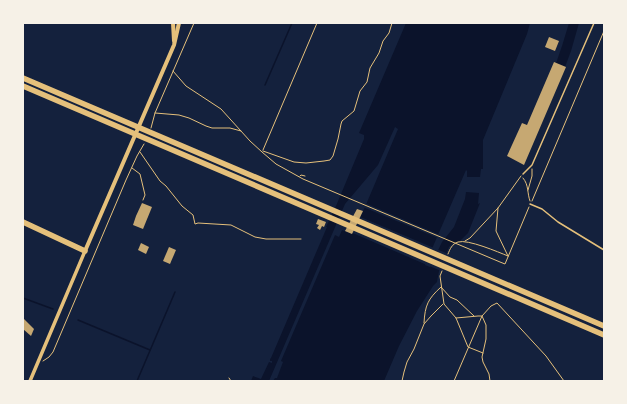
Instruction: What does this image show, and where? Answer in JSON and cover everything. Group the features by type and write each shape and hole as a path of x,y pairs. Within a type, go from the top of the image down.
{"highway":[{"path":"23,78 604,326"},
{"path":"23,86 604,335"},
{"path":"23,222 85,251"}],"main road":[{"path":"173,23 174,45"},
{"path":"85,251 174,45 179,23"}],"street":[{"path":"30,381 85,251"}],"lane":[{"path":"522,174 532,165 594,23"},
{"path":"530,204 542,209 558,222 604,250"}],"path":[{"path":"149,132 155,113 194,23"},
{"path":"263,152 317,23"},
{"path":"263,152 294,162 306,163 330,160 333,156 338,140 342,121 354,110 360,91 368,82 370,68 376,59 383,41 389,33 392,23"},
{"path":"173,71 186,86 224,111 276,164 303,179 505,264 604,31"},
{"path":"155,113 179,115 212,128 230,128 242,131"},
{"path":"46,359 53,352 132,168 144,144"},
{"path":"140,151 160,181 166,186 182,206 193,215 195,224 231,225 255,237 266,239 300,239"},
{"path":"528,190 532,176 532,165"},
{"path":"132,168 140,174 145,195 143,200"},
{"path":"465,242 498,208 522,174 528,185 530,204"},
{"path":"300,177 301,175 305,176"},
{"path":"498,208 496,231 509,256"},
{"path":"451,248 458,242 465,242 509,256"},
{"path":"440,276 444,304 456,318 468,347 483,353"},
{"path":"441,286 450,297 457,300 475,316"},
{"path":"402,381 407,362 417,343 424,324 424,314 428,300 441,286"},
{"path":"454,381 482,316 491,306 497,303 546,356 564,381"},
{"path":"424,324 444,304"},
{"path":"456,318 482,316"},
{"path":"482,316 486,326 486,339 483,353 484,362 490,381"}],"water":[{"path":"406,23 530,23 527,34 483,140 483,169 481,169 480,177 467,177 466,170 425,265 430,267 442,242 454,227 465,199 466,192 479,193 478,204 480,203 468,233 460,241 453,243 449,247 439,271 437,282 417,311 399,346 384,381 273,381 277,378 283,362 281,361 335,235 339,237 342,230 352,234 365,207 398,129 395,127 378,165 345,204 269,381 251,381 253,376 261,379 269,362 272,363 270,359 364,139 364,135 359,133"},
{"path":"569,23 579,23 571,51 562,75 522,163 508,157 521,126 527,128 554,69"}],"pier":[{"path":"365,203 440,235 438,238 363,207"},
{"path":"358,216 434,248 428,264 436,249 449,254 441,271 341,228 351,231"}],"building":[{"path":"549,37 559,41 555,51 545,47"},
{"path":"554,62 566,67 524,165 507,156 522,123 527,125"},
{"path":"142,203 152,207 143,229 133,225"},
{"path":"357,209 363,211 352,234 345,231"},
{"path":"318,219 326,222 324,227 322,226 320,230 317,228 319,225 316,224"},
{"path":"141,243 149,247 146,254 138,250"},
{"path":"169,247 176,250 170,264 163,261"},
{"path":"23,318 34,329 31,336 23,329"}],"waterway":[{"path":"265,85 292,23"},
{"path":"137,381 175,292"},
{"path":"23,298 53,309"},
{"path":"78,320 150,350"}]}
